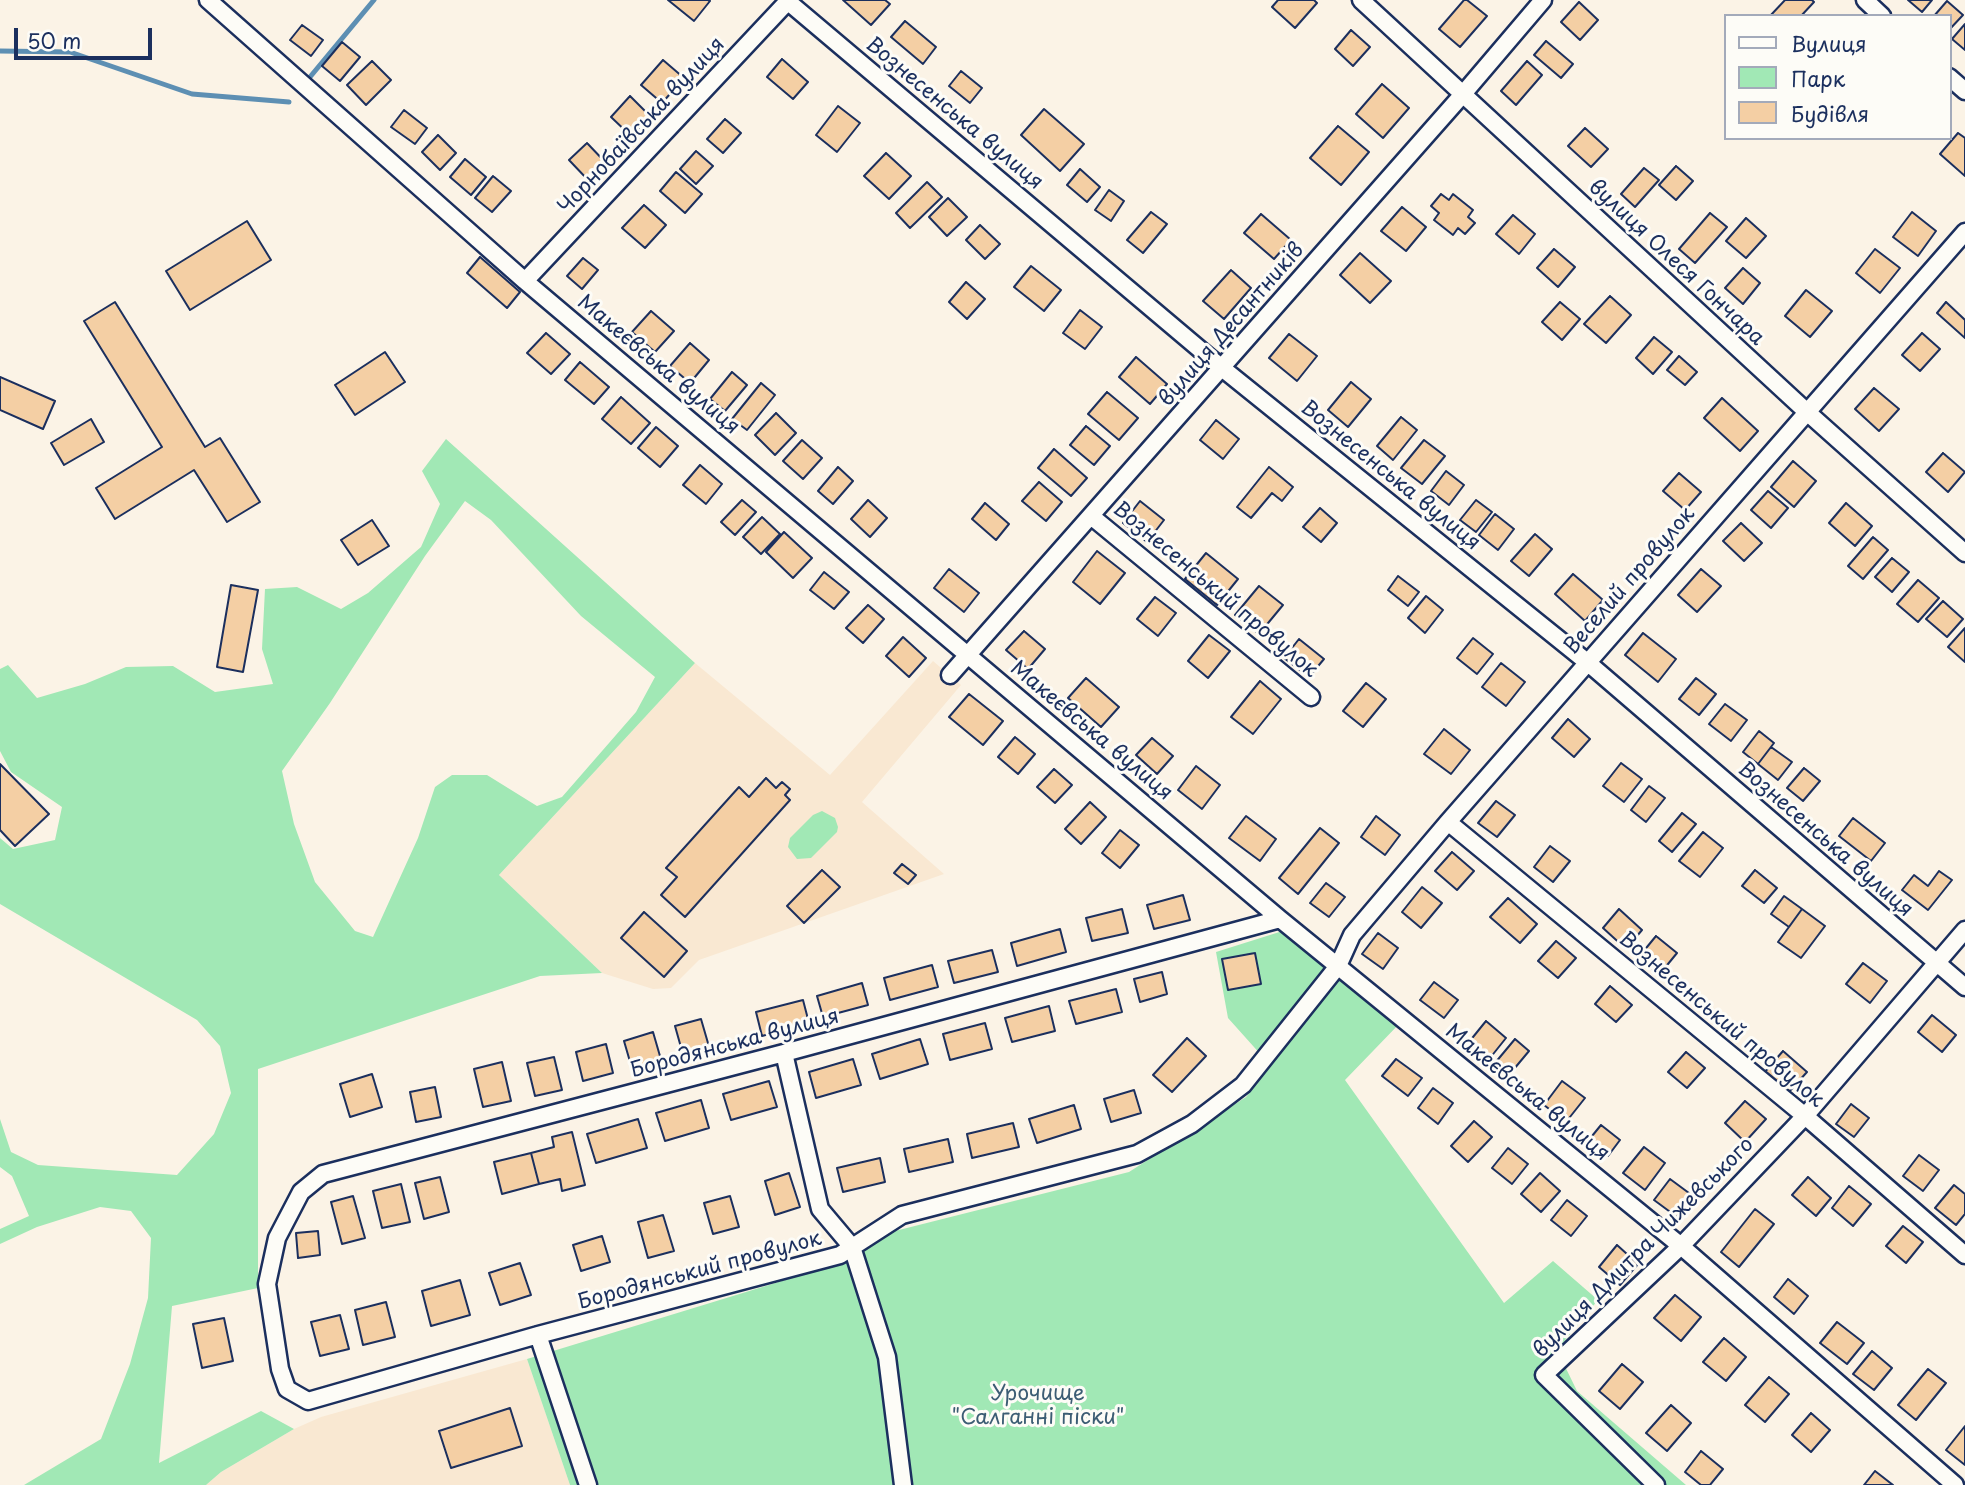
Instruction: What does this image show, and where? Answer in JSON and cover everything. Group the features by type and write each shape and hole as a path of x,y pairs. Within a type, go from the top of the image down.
{"street":[{"name":"Макеєвська вулиця","path":"208,0 525,281 1280,919 1681,1246 1955,1485"},
{"name":"вулиця Олеся Гончара","path":"1361,0 1807,412 1965,553"},
{"name":"вулиця Десантників","path":"950,675 1543,0"},
{"path":"1865,0 1880,14"},
{"name":"Чорнобаївська вулиця","path":"525,281 788,1"},
{"name":"Вознесенська вулиця","path":"788,1 1222,368 1587,662 1965,988"},
{"path":"1951,78 1965,91"},
{"name":"Веселий провулок","path":"1338,966 1352,935 1448,822 1965,232"},
{"name":"Вознесенський провулок","path":"1091,516 1311,697"},
{"name":"Вознесенський провулок","path":"1448,822 1805,1115 1965,1255"},
{"name":"Бородянська вулиця","path":"267,1284 277,1238 301,1192 323,1174 1280,919"},
{"name":"вулиця Дмитра Чижевського","path":"1656,1485 1544,1375 1681,1246 1805,1115 1965,930"},
{"name":"Бородянський провулок","path":"267,1284 280,1369 287,1389 308,1401 538,1335 840,1255 902,1214 1136,1154 1192,1124 1243,1084 1338,966"},
{"path":"784,1053 820,1209 852,1247 887,1357 904,1485"},
{"path":"538,1335 588,1485"}],"shaded area":[{"path":"933,661 961,685 862,802 944,874 699,960 671,988 653,989 602,973 499,875 695,663 830,775"},
{"path":"527,1359 570,1485 206,1485 221,1472 294,1429 321,1417"}],"green space":[{"path":"446,439 695,663 499,875 602,973 540,976 258,1069 258,1288 172,1306 159,1463 261,1411 294,1429 221,1472 206,1485 24,1485 101,1439 130,1364 148,1298 151,1238 131,1211 100,1207 37,1227 0,1244 0,1229 29,1216 12,1176 0,1167 0,1119 11,1152 38,1165 177,1175 214,1134 231,1093 220,1046 197,1020 0,904 0,838 13,849 55,840 62,807 11,772 0,751 0,669 8,665 37,698 85,684 126,667 173,666 215,692 273,684 262,649 265,589 297,587 341,609 368,593 421,547 440,504 422,471","holes":["465,501 491,520 581,616 655,677 636,712 562,797 537,806 487,775 452,775 435,787 418,838 373,937 355,931 315,882 294,824 282,771 330,703 425,556"]},
{"path":"822,811 835,818 837,832 811,858 797,859 788,847 790,838 813,815"},
{"name":"Урочище \"Салганні піски\"","path":"1289,929 1401,1022 1345,1080 1504,1303 1553,1261 1598,1300 1557,1350 1577,1391 1686,1485 570,1485 527,1359 844,1262 891,1232 1129,1172 1246,1097 1271,1066 1228,1018 1216,952"}],"building":[{"path":"668,0 708,0 710,1 694,21"},
{"path":"843,0 885,0 890,4 871,25"},
{"path":"1278,0 1314,0 1317,3 1295,28 1272,7"},
{"path":"1464,0 1487,16 1460,47 1439,29"},
{"path":"1785,0 1814,2 1803,14 1772,14"},
{"path":"1908,0 1932,0 1922,12"},
{"path":"1947,1 1963,15 1951,28 1951,14 1936,14"},
{"path":"1579,2 1598,20 1580,40 1561,22"},
{"path":"905,21 936,47 923,64 891,37"},
{"path":"1965,24 1965,50 1952,39"},
{"path":"302,25 323,40 311,56 290,40"},
{"path":"1351,30 1370,47 1353,66 1335,49"},
{"path":"1546,41 1573,64 1561,78 1534,55"},
{"path":"342,42 360,57 340,81 322,66"},
{"path":"782,59 808,82 793,99 767,77"},
{"path":"663,60 684,78 662,103 641,85"},
{"path":"372,61 391,80 366,105 347,85"},
{"path":"1527,61 1542,75 1516,105 1501,91"},
{"path":"961,71 982,88 970,103 949,86"},
{"path":"1382,84 1409,108 1383,138 1356,114"},
{"path":"630,96 651,117 632,137 611,117"},
{"path":"838,106 860,123 837,152 816,135"},
{"path":"1044,109 1084,144 1060,171 1021,135"},
{"path":"404,110 427,128 415,144 391,127"},
{"path":"725,119 741,133 723,153 707,139"},
{"path":"1338,126 1369,152 1341,185 1310,158"},
{"path":"1585,128 1608,149 1591,167 1568,146"},
{"path":"1958,133 1965,138 1965,176 1940,154"},
{"path":"438,135 456,153 440,170 422,152"},
{"path":"587,143 606,163 588,180 569,160"},
{"path":"696,151 713,166 696,184 680,169"},
{"path":"886,153 911,176 889,199 864,176"},
{"path":"465,159 486,177 471,195 450,177"},
{"path":"1676,166 1693,181 1676,200 1659,185"},
{"path":"1644,168 1659,180 1635,207 1621,194"},
{"path":"1080,169 1100,187 1087,202 1067,185"},
{"path":"676,172 702,194 685,213 660,191"},
{"path":"493,176 511,191 492,212 475,198"},
{"path":"927,182 942,197 910,228 896,213"},
{"path":"1109,190 1124,201 1111,221 1095,210"},
{"path":"1441,194 1449,200 1453,194 1473,210 1468,217 1475,223 1465,234 1458,228 1453,235 1434,220 1439,213 1431,206"},
{"path":"948,198 967,217 947,236 929,217"},
{"path":"644,205 666,225 645,248 622,228"},
{"path":"1402,207 1426,227 1406,251 1381,231"},
{"path":"1151,212 1167,224 1143,253 1127,240"},
{"path":"1912,212 1936,231 1918,256 1893,237"},
{"path":"1710,213 1727,227 1695,263 1679,249"},
{"path":"1261,214 1291,240 1274,259 1244,233"},
{"path":"1513,215 1535,234 1519,254 1496,234"},
{"path":"1746,218 1766,236 1746,258 1726,241"},
{"path":"247,221 271,260 190,310 166,271"},
{"path":"980,225 1000,244 985,259 966,240"},
{"path":"1554,249 1575,267 1558,287 1537,268"},
{"path":"1875,249 1900,268 1880,293 1856,273"},
{"path":"1360,253 1391,281 1370,303 1340,275"},
{"path":"480,257 520,292 507,308 467,273"},
{"path":"583,258 598,270 582,289 567,276"},
{"path":"1031,266 1061,290 1044,311 1014,287"},
{"path":"1743,268 1760,283 1743,304 1725,288"},
{"path":"1231,270 1251,288 1224,319 1203,301"},
{"path":"966,282 985,299 967,319 949,302"},
{"path":"1806,290 1832,311 1810,337 1785,316"},
{"path":"1610,296 1631,315 1606,343 1584,324"},
{"path":"115,302 205,447 220,438 260,502 227,522 194,470 115,519 96,488 162,447 84,321"},
{"path":"1560,302 1580,319 1562,340 1542,322"},
{"path":"1946,302 1965,320 1965,338 1937,313"},
{"path":"1080,310 1102,327 1085,349 1063,333"},
{"path":"651,311 674,331 655,352 632,332"},
{"path":"546,333 570,354 551,374 527,353"},
{"path":"1922,333 1940,349 1920,371 1902,355"},
{"path":"1289,334 1317,356 1297,381 1269,358"},
{"path":"1654,337 1672,352 1653,374 1636,358"},
{"path":"690,343 709,360 690,383 670,366"},
{"path":"385,352 405,382 355,415 335,385"},
{"path":"1679,356 1697,372 1685,385 1667,370"},
{"path":"1136,357 1167,384 1150,404 1119,377"},
{"path":"580,362 609,387 594,404 565,380"},
{"path":"732,372 747,385 725,411 710,399"},
{"path":"0,377 55,401 43,429 0,410"},
{"path":"1351,382 1371,399 1348,427 1328,410"},
{"path":"761,383 775,395 747,430 732,419"},
{"path":"1874,388 1899,409 1879,431 1855,409"},
{"path":"1107,392 1138,418 1119,440 1088,414"},
{"path":"621,397 650,423 631,444 602,419"},
{"path":"1722,398 1758,431 1740,451 1704,418"},
{"path":"776,413 796,433 775,455 755,435"},
{"path":"1401,417 1417,430 1393,460 1377,446"},
{"path":"91,419 104,442 64,465 51,443"},
{"path":"1216,420 1239,439 1223,459 1200,440"},
{"path":"1086,426 1110,446 1094,465 1070,445"},
{"path":"656,427 678,446 660,467 638,448"},
{"path":"802,440 822,458 803,479 783,461"},
{"path":"1424,440 1445,456 1422,484 1401,468"},
{"path":"1054,449 1087,478 1071,496 1038,468"},
{"path":"1943,453 1965,472 1948,492 1926,472"},
{"path":"1793,461 1816,481 1794,507 1771,487"},
{"path":"700,465 722,484 706,504 683,485"},
{"path":"838,467 853,481 833,504 818,491"},
{"path":"1269,467 1293,487 1282,501 1272,493 1251,518 1237,507"},
{"path":"1446,471 1464,485 1449,505 1431,491"},
{"path":"1679,473 1701,492 1685,510 1663,491"},
{"path":"1039,482 1062,502 1046,521 1022,501"},
{"path":"1768,491 1788,508 1771,528 1751,510"},
{"path":"742,500 756,512 735,535 721,522"},
{"path":"868,500 887,518 870,537 851,519"},
{"path":"1476,500 1492,512 1476,532 1460,520"},
{"path":"1140,501 1164,520 1147,542 1123,523"},
{"path":"985,503 1009,524 996,540 972,519"},
{"path":"1846,503 1872,526 1855,546 1829,523"},
{"path":"1320,508 1337,523 1321,542 1303,527"},
{"path":"1495,514 1514,529 1498,550 1479,535"},
{"path":"762,517 780,534 761,554 743,537"},
{"path":"372,520 389,546 358,565 341,540"},
{"path":"1741,523 1762,543 1744,561 1723,541"},
{"path":"784,532 812,558 793,578 766,552"},
{"path":"1535,534 1552,549 1529,576 1511,561"},
{"path":"1873,537 1888,550 1863,579 1848,566"},
{"path":"1097,551 1125,573 1100,604 1073,582"},
{"path":"1206,553 1238,579 1217,605 1185,579"},
{"path":"1892,558 1909,572 1892,592 1875,577"},
{"path":"949,569 979,593 964,612 934,588"},
{"path":"1701,569 1721,586 1697,612 1678,595"},
{"path":"824,572 849,592 834,609 810,590"},
{"path":"1573,574 1603,600 1585,621 1555,594"},
{"path":"1398,576 1419,592 1408,606 1388,590"},
{"path":"1918,580 1939,598 1918,622 1897,604"},
{"path":"231,585 258,590 243,672 217,667"},
{"path":"1259,586 1283,605 1259,634 1235,615"},
{"path":"1426,596 1443,610 1425,633 1408,618"},
{"path":"1155,597 1176,613 1158,636 1137,619"},
{"path":"1943,601 1963,619 1947,637 1926,619"},
{"path":"868,605 884,619 863,643 846,628"},
{"path":"1965,628 1965,662 1948,647"},
{"path":"1024,631 1045,649 1028,669 1006,650"},
{"path":"1643,633 1676,659 1658,682 1625,655"},
{"path":"1209,635 1230,651 1208,678 1188,661"},
{"path":"903,637 926,658 909,677 886,656"},
{"path":"1473,638 1493,654 1477,674 1457,658"},
{"path":"1299,639 1324,659 1309,677 1284,658"},
{"path":"1501,663 1525,682 1506,706 1482,687"},
{"path":"1086,678 1119,707 1101,727 1068,698"},
{"path":"1696,678 1716,694 1699,715 1679,699"},
{"path":"1260,681 1281,699 1253,734 1231,717"},
{"path":"1366,683 1386,699 1363,727 1343,711"},
{"path":"969,694 1003,721 983,745 949,717"},
{"path":"1725,704 1747,720 1731,741 1709,724"},
{"path":"1568,719 1590,739 1574,757 1552,738"},
{"path":"1444,729 1470,750 1451,774 1424,754"},
{"path":"1759,731 1774,743 1758,764 1743,752"},
{"path":"1015,737 1035,754 1018,774 998,757"},
{"path":"1152,738 1173,756 1157,774 1136,755"},
{"path":"1771,747 1792,762 1778,780 1758,764"},
{"path":"1621,763 1642,779 1624,802 1603,786"},
{"path":"0,764 49,814 15,846 0,830"},
{"path":"1196,766 1220,785 1202,809 1178,790"},
{"path":"1804,768 1820,781 1803,801 1787,788"},
{"path":"1054,769 1072,785 1055,803 1037,787"},
{"path":"766,778 776,788 782,782 790,789 785,795 790,800 685,917 661,895 677,877 666,868 739,787 749,797"},
{"path":"1649,786 1665,798 1646,822 1631,810"},
{"path":"1496,801 1515,815 1497,837 1478,823"},
{"path":"1090,802 1106,817 1081,844 1065,829"},
{"path":"1682,813 1696,824 1672,852 1659,841"},
{"path":"1246,816 1276,839 1260,861 1229,838"},
{"path":"1376,816 1400,835 1385,855 1361,837"},
{"path":"1853,818 1885,843 1871,861 1839,836"},
{"path":"1320,828 1339,843 1298,894 1279,878"},
{"path":"1120,830 1139,845 1120,868 1102,853"},
{"path":"1703,832 1723,848 1700,877 1679,861"},
{"path":"1550,846 1570,861 1553,882 1534,867"},
{"path":"1452,852 1474,871 1457,890 1435,871"},
{"path":"902,864 916,875 908,884 894,873"},
{"path":"822,870 840,887 804,923 787,906"},
{"path":"1755,870 1777,888 1764,903 1742,886"},
{"path":"1939,871 1952,880 1928,910 1902,890 1914,875 1928,886"},
{"path":"1326,883 1345,897 1329,917 1310,903"},
{"path":"1422,887 1442,903 1421,928 1402,912"},
{"path":"1183,895 1190,920 1154,929 1147,905"},
{"path":"1784,896 1802,909 1789,927 1771,914"},
{"path":"1508,898 1537,924 1520,943 1490,917"},
{"path":"1122,909 1128,933 1092,941 1086,918"},
{"path":"1619,909 1642,930 1626,949 1603,928"},
{"path":"1802,909 1825,926 1801,958 1778,942"},
{"path":"644,912 687,951 664,977 621,938"},
{"path":"1060,929 1066,952 1017,966 1011,943"},
{"path":"1378,933 1398,948 1383,969 1362,954"},
{"path":"1656,936 1677,953 1659,975 1638,958"},
{"path":"1556,941 1576,958 1558,978 1538,961"},
{"path":"992,950 998,972 954,983 948,961"},
{"path":"1255,953 1261,984 1228,990 1222,959"},
{"path":"1863,963 1887,981 1870,1003 1846,984"},
{"path":"932,965 938,987 890,1000 884,978"},
{"path":"1162,972 1167,994 1140,1002 1134,979"},
{"path":"1434,982 1458,1000 1444,1018 1420,1000"},
{"path":"862,983 868,1005 823,1017 817,996"},
{"path":"1610,986 1632,1005 1616,1022 1595,1004"},
{"path":"1116,989 1122,1012 1076,1024 1069,1001"},
{"path":"803,1000 809,1023 762,1036 756,1012"},
{"path":"1049,1006 1055,1031 1012,1042 1005,1018"},
{"path":"1932,1015 1956,1035 1942,1052 1918,1032"},
{"path":"701,1019 710,1050 684,1058 675,1026"},
{"path":"1486,1021 1506,1038 1490,1058 1469,1042"},
{"path":"985,1023 992,1049 950,1060 943,1034"},
{"path":"653,1032 662,1063 633,1072 624,1041"},
{"path":"1187,1038 1206,1056 1172,1092 1153,1075"},
{"path":"920,1039 928,1064 880,1079 872,1054"},
{"path":"1515,1039 1529,1051 1509,1075 1495,1063"},
{"path":"606,1044 613,1073 583,1081 576,1052"},
{"path":"1783,1051 1807,1072 1787,1094 1764,1073"},
{"path":"1686,1052 1705,1068 1687,1088 1668,1072"},
{"path":"554,1057 562,1090 535,1096 527,1063"},
{"path":"853,1059 861,1085 816,1098 809,1072"},
{"path":"1396,1059 1422,1078 1408,1096 1382,1076"},
{"path":"502,1062 511,1101 483,1107 474,1069"},
{"path":"372,1074 382,1107 350,1117 340,1084"},
{"path":"769,1081 777,1107 731,1120 723,1094"},
{"path":"1562,1081 1585,1098 1566,1122 1544,1105"},
{"path":"435,1087 441,1117 416,1122 410,1092"},
{"path":"1433,1088 1453,1103 1438,1124 1418,1108"},
{"path":"1134,1090 1141,1113 1111,1122 1104,1099"},
{"path":"701,1100 709,1128 665,1141 656,1113"},
{"path":"1745,1101 1766,1119 1745,1142 1725,1123"},
{"path":"1851,1104 1869,1118 1854,1137 1836,1124"},
{"path":"1074,1105 1081,1129 1037,1143 1029,1119"},
{"path":"638,1119 647,1148 596,1163 587,1134"},
{"path":"1474,1121 1492,1137 1468,1162 1451,1146"},
{"path":"1013,1123 1019,1147 972,1158 967,1134"},
{"path":"1601,1125 1620,1140 1608,1156 1588,1141"},
{"path":"572,1132 585,1185 562,1191 560,1179 539,1184 531,1153 554,1147 552,1137"},
{"path":"948,1139 953,1162 909,1172 904,1149"},
{"path":"1644,1147 1665,1163 1645,1190 1623,1173"},
{"path":"1508,1148 1528,1164 1512,1184 1492,1168"},
{"path":"531,1153 539,1184 502,1194 494,1162"},
{"path":"1919,1155 1939,1170 1923,1191 1903,1176"},
{"path":"880,1158 885,1182 843,1192 837,1168"},
{"path":"789,1173 800,1207 775,1215 765,1181"},
{"path":"1540,1173 1560,1191 1541,1212 1521,1194"},
{"path":"440,1177 449,1212 424,1219 415,1183"},
{"path":"1808,1177 1831,1198 1816,1216 1792,1195"},
{"path":"1670,1179 1693,1196 1677,1217 1654,1200"},
{"path":"401,1184 410,1222 382,1228 373,1191"},
{"path":"1954,1185 1965,1194 1965,1214 1956,1225 1935,1208"},
{"path":"1849,1186 1871,1204 1853,1226 1832,1208"},
{"path":"353,1196 365,1238 342,1244 331,1202"},
{"path":"730,1196 739,1227 713,1234 704,1203"},
{"path":"1567,1200 1587,1216 1571,1236 1551,1220"},
{"path":"1755,1209 1774,1224 1739,1267 1721,1252"},
{"path":"663,1215 674,1251 648,1258 638,1222"},
{"path":"1903,1226 1923,1242 1906,1263 1886,1246"},
{"path":"318,1231 320,1255 298,1258 296,1233"},
{"path":"602,1236 610,1262 581,1271 573,1245"},
{"path":"1617,1245 1638,1264 1620,1285 1599,1267"},
{"path":"520,1263 531,1295 500,1305 489,1273"},
{"path":"1788,1279 1808,1296 1794,1314 1774,1297"},
{"path":"460,1280 470,1315 431,1326 422,1291"},
{"path":"1675,1295 1701,1317 1681,1341 1654,1318"},
{"path":"386,1302 395,1337 363,1345 355,1310"},
{"path":"340,1315 349,1349 320,1356 311,1322"},
{"path":"224,1318 233,1361 202,1368 193,1324"},
{"path":"1837,1322 1864,1343 1847,1364 1820,1343"},
{"path":"1724,1338 1746,1357 1726,1381 1703,1362"},
{"path":"1872,1351 1892,1368 1874,1390 1853,1374"},
{"path":"1622,1364 1643,1382 1620,1409 1599,1391"},
{"path":"1928,1369 1946,1383 1916,1420 1898,1405"},
{"path":"1769,1377 1789,1394 1765,1422 1745,1405"},
{"path":"1671,1405 1691,1423 1667,1451 1646,1433"},
{"path":"510,1408 522,1446 451,1468 439,1431"},
{"path":"1811,1413 1830,1430 1811,1452 1792,1435"},
{"path":"1965,1426 1965,1465 1946,1450"},
{"path":"1701,1451 1723,1469 1710,1485 1701,1485 1685,1472"},
{"path":"1875,1471 1893,1485 1864,1485"}],"waterway":[{"path":"310,77 374,0"},
{"path":"0,51 70,52 192,94 289,102"}]}
